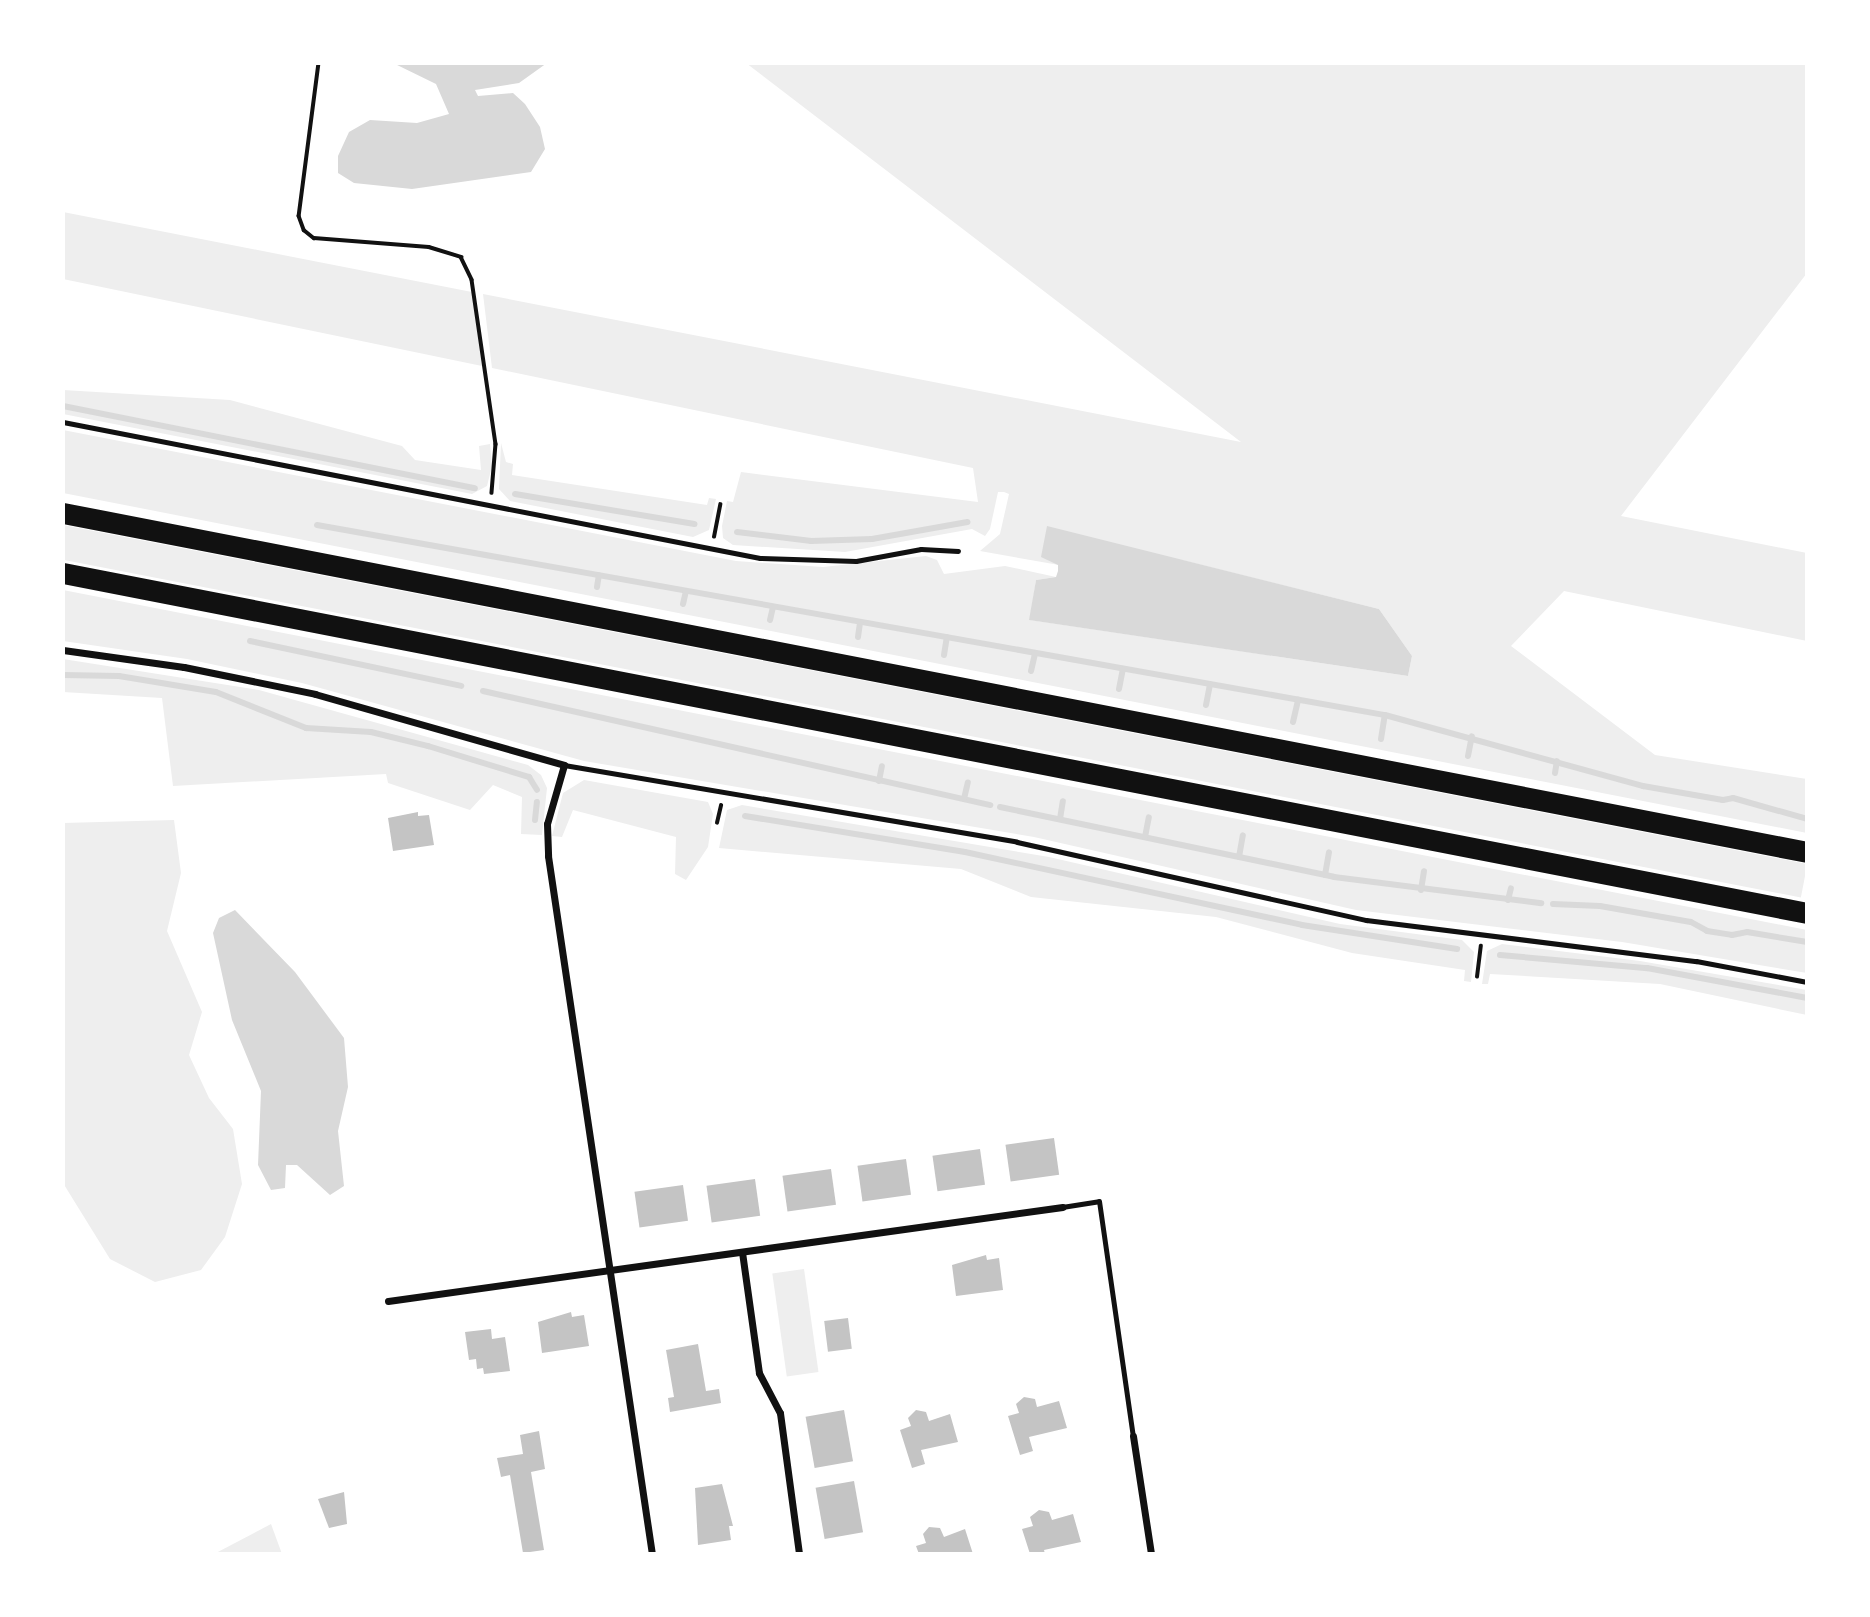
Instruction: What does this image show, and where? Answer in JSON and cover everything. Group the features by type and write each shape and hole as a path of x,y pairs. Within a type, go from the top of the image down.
{"highway":[{"path":"63,513 1807,852"},
{"path":"63,573 1807,913"}],"street":[{"path":"63,650 184,667 315,694 564,765 547,824 548,856 652,1554"},
{"path":"388,1301 1062,1207"},
{"path":"742,1252 759,1373 780,1413 799,1554"},
{"path":"1133,1436 1151,1554"}],"lane":[{"path":"63,422 760,558 856,561 921,549 958,551"},
{"path":"564,765 1017,842 1366,920 1696,961 1807,982"},
{"path":"1062,1207 1099,1201 1133,1436"}],"path":[{"path":"319,63 299,216 303,230 314,238 429,247 461,257 472,280 496,444 498,463 490,505"},
{"path":"712,549 720,505"},
{"path":"718,823 723,793"},
{"path":"1477,977 1482,933"}],"shaded area":[{"path":"393,63 547,63 519,83 475,90 478,96 513,93 525,104 540,127 545,149 531,172 412,189 354,183 338,173 338,156 349,132 370,120 417,123 449,114 436,84"},
{"path":"746,63 1807,63 1807,273 1621,516 1807,553 1807,641 1564,591 1511,646 1655,755 1807,779 1807,833 63,493 63,430 736,561 823,567 926,556 937,560 944,574 1005,566 1056,577 1036,580 1030,620 1408,676 1412,656 1379,609 1182,560 1059,565 980,551 1000,534 1009,494 1004,492 998,492 990,529 985,536 972,529 845,552 733,545 723,538 722,526 727,501 733,502 741,472 978,502 973,468 492,368 483,294 1241,442"},
{"path":"63,212 472,292 482,366 63,279"},
{"path":"63,390 230,400 402,446 415,460 481,470 479,446 490,444 492,466 487,486 472,494 63,414"},
{"path":"501,443 506,462 513,464 512,475 707,505 709,498 716,499 709,530 693,537 510,501 499,489"},
{"path":"63,525 1807,864 1801,897 63,560"},
{"path":"1047,526 1379,609 1412,656 1408,676 1029,620 1036,580 1056,577 1058,571 1058,565 1041,557"},
{"path":"63,590 1807,930 1807,973 1622,942 1356,910 1034,837 584,761 302,683 187,659 63,641"},
{"path":"63,659 259,690 528,765 541,775 547,788 542,835 521,834 522,797 493,785 470,810 388,783 386,774 173,786 162,698 63,692"},
{"path":"584,780 708,802 713,814 708,847 686,880 675,874 676,837 573,810 562,837 552,836 563,793"},
{"path":"742,805 1049,857 1340,924 1462,940 1474,952 1471,982 1464,981 1465,970 1352,953 1216,917 1031,897 961,869 719,848 727,810"},
{"path":"174,820 181,873 167,931 202,1012 189,1055 209,1098 233,1129 242,1184 225,1237 201,1270 155,1282 110,1259 63,1183 63,823"},
{"path":"235,910 295,972 344,1038 348,1087 338,1131 344,1186 330,1195 297,1165 286,1165 285,1188 271,1190 258,1165 261,1091 232,1020 213,933 219,918"},
{"path":"1502,944 1640,961 1807,990 1807,1015 1660,984 1490,974 1488,984 1482,984 1487,951"},
{"path":"804,1269 818,1372 787,1376 772,1273"},
{"path":"271,1524 282,1554 214,1554"}],"building":[{"path":"418,812 418,816 429,815 434,845 393,851 388,818"},
{"path":"1054,1138 1059,1175 1011,1181 1005,1145"},
{"path":"980,1149 985,1185 937,1191 932,1156"},
{"path":"906,1159 911,1195 862,1201 857,1166"},
{"path":"831,1169 836,1205 787,1211 782,1176"},
{"path":"755,1179 760,1216 712,1222 706,1186"},
{"path":"683,1185 688,1221 639,1227 634,1192"},
{"path":"986,1255 987,1260 999,1258 1003,1290 956,1296 952,1265"},
{"path":"571,1312 572,1317 584,1315 589,1346 542,1353 538,1322"},
{"path":"848,1318 852,1349 828,1352 824,1321"},
{"path":"491,1329 492,1339 505,1337 510,1371 484,1374 483,1368 477,1369 476,1359 469,1360 465,1332"},
{"path":"698,1344 706,1391 719,1389 721,1403 670,1412 668,1398 674,1397 666,1350"},
{"path":"1024,1397 1035,1399 1037,1407 1059,1401 1067,1428 1029,1437 1033,1451 1020,1455 1008,1416 1019,1413 1016,1404"},
{"path":"844,1410 853,1461 815,1468 806,1417"},
{"path":"916,1410 926,1412 929,1421 950,1414 958,1442 921,1450 925,1464 912,1468 900,1430 911,1426 908,1418"},
{"path":"539,1431 545,1469 531,1472 544,1550 523,1553 510,1475 501,1477 497,1458 523,1454 520,1435"},
{"path":"854,1481 863,1532 825,1539 816,1488"},
{"path":"722,1484 733,1526 729,1526 731,1540 698,1545 695,1488"},
{"path":"344,1492 347,1524 329,1528 318,1499"},
{"path":"1039,1510 1049,1512 1052,1520 1073,1514 1081,1542 1044,1550 1045,1554 1030,1554 1022,1529 1033,1526 1030,1517"},
{"path":"929,1527 940,1528 944,1537 965,1529 973,1554 919,1554 916,1546 926,1543 923,1534"}],"waterway":[{"path":"63,406 475,488"},
{"path":"515,494 695,524"},
{"path":"737,532 811,541 872,539 967,522"},
{"path":"317,525 1385,715 1643,786 1723,800 1733,798 1807,819"},
{"path":"597,587 599,575"},
{"path":"683,604 686,591"},
{"path":"770,620 773,607"},
{"path":"858,637 860,622"},
{"path":"944,655 947,637"},
{"path":"250,641 461,686"},
{"path":"1031,671 1035,653"},
{"path":"1119,689 1123,669"},
{"path":"63,675 119,676 216,692 306,728 371,732 428,746 529,777 537,790"},
{"path":"1206,705 1210,684"},
{"path":"483,691 990,805"},
{"path":"1293,722 1298,700"},
{"path":"1381,739 1385,715"},
{"path":"1468,756 1472,736"},
{"path":"1555,773 1557,761"},
{"path":"879,781 882,766"},
{"path":"964,799 968,782"},
{"path":"1060,819 1063,801"},
{"path":"535,820 537,802"},
{"path":"1000,807 1334,877 1541,903"},
{"path":"745,816 965,852 1302,925 1457,949"},
{"path":"1145,837 1149,817"},
{"path":"1239,857 1243,835"},
{"path":"1325,875 1329,852"},
{"path":"1421,890 1424,871"},
{"path":"1508,900 1511,888"},
{"path":"1553,904 1600,906 1691,922 1707,931 1732,935 1747,932 1807,942"},
{"path":"1500,955 1647,968 1807,998"}]}
